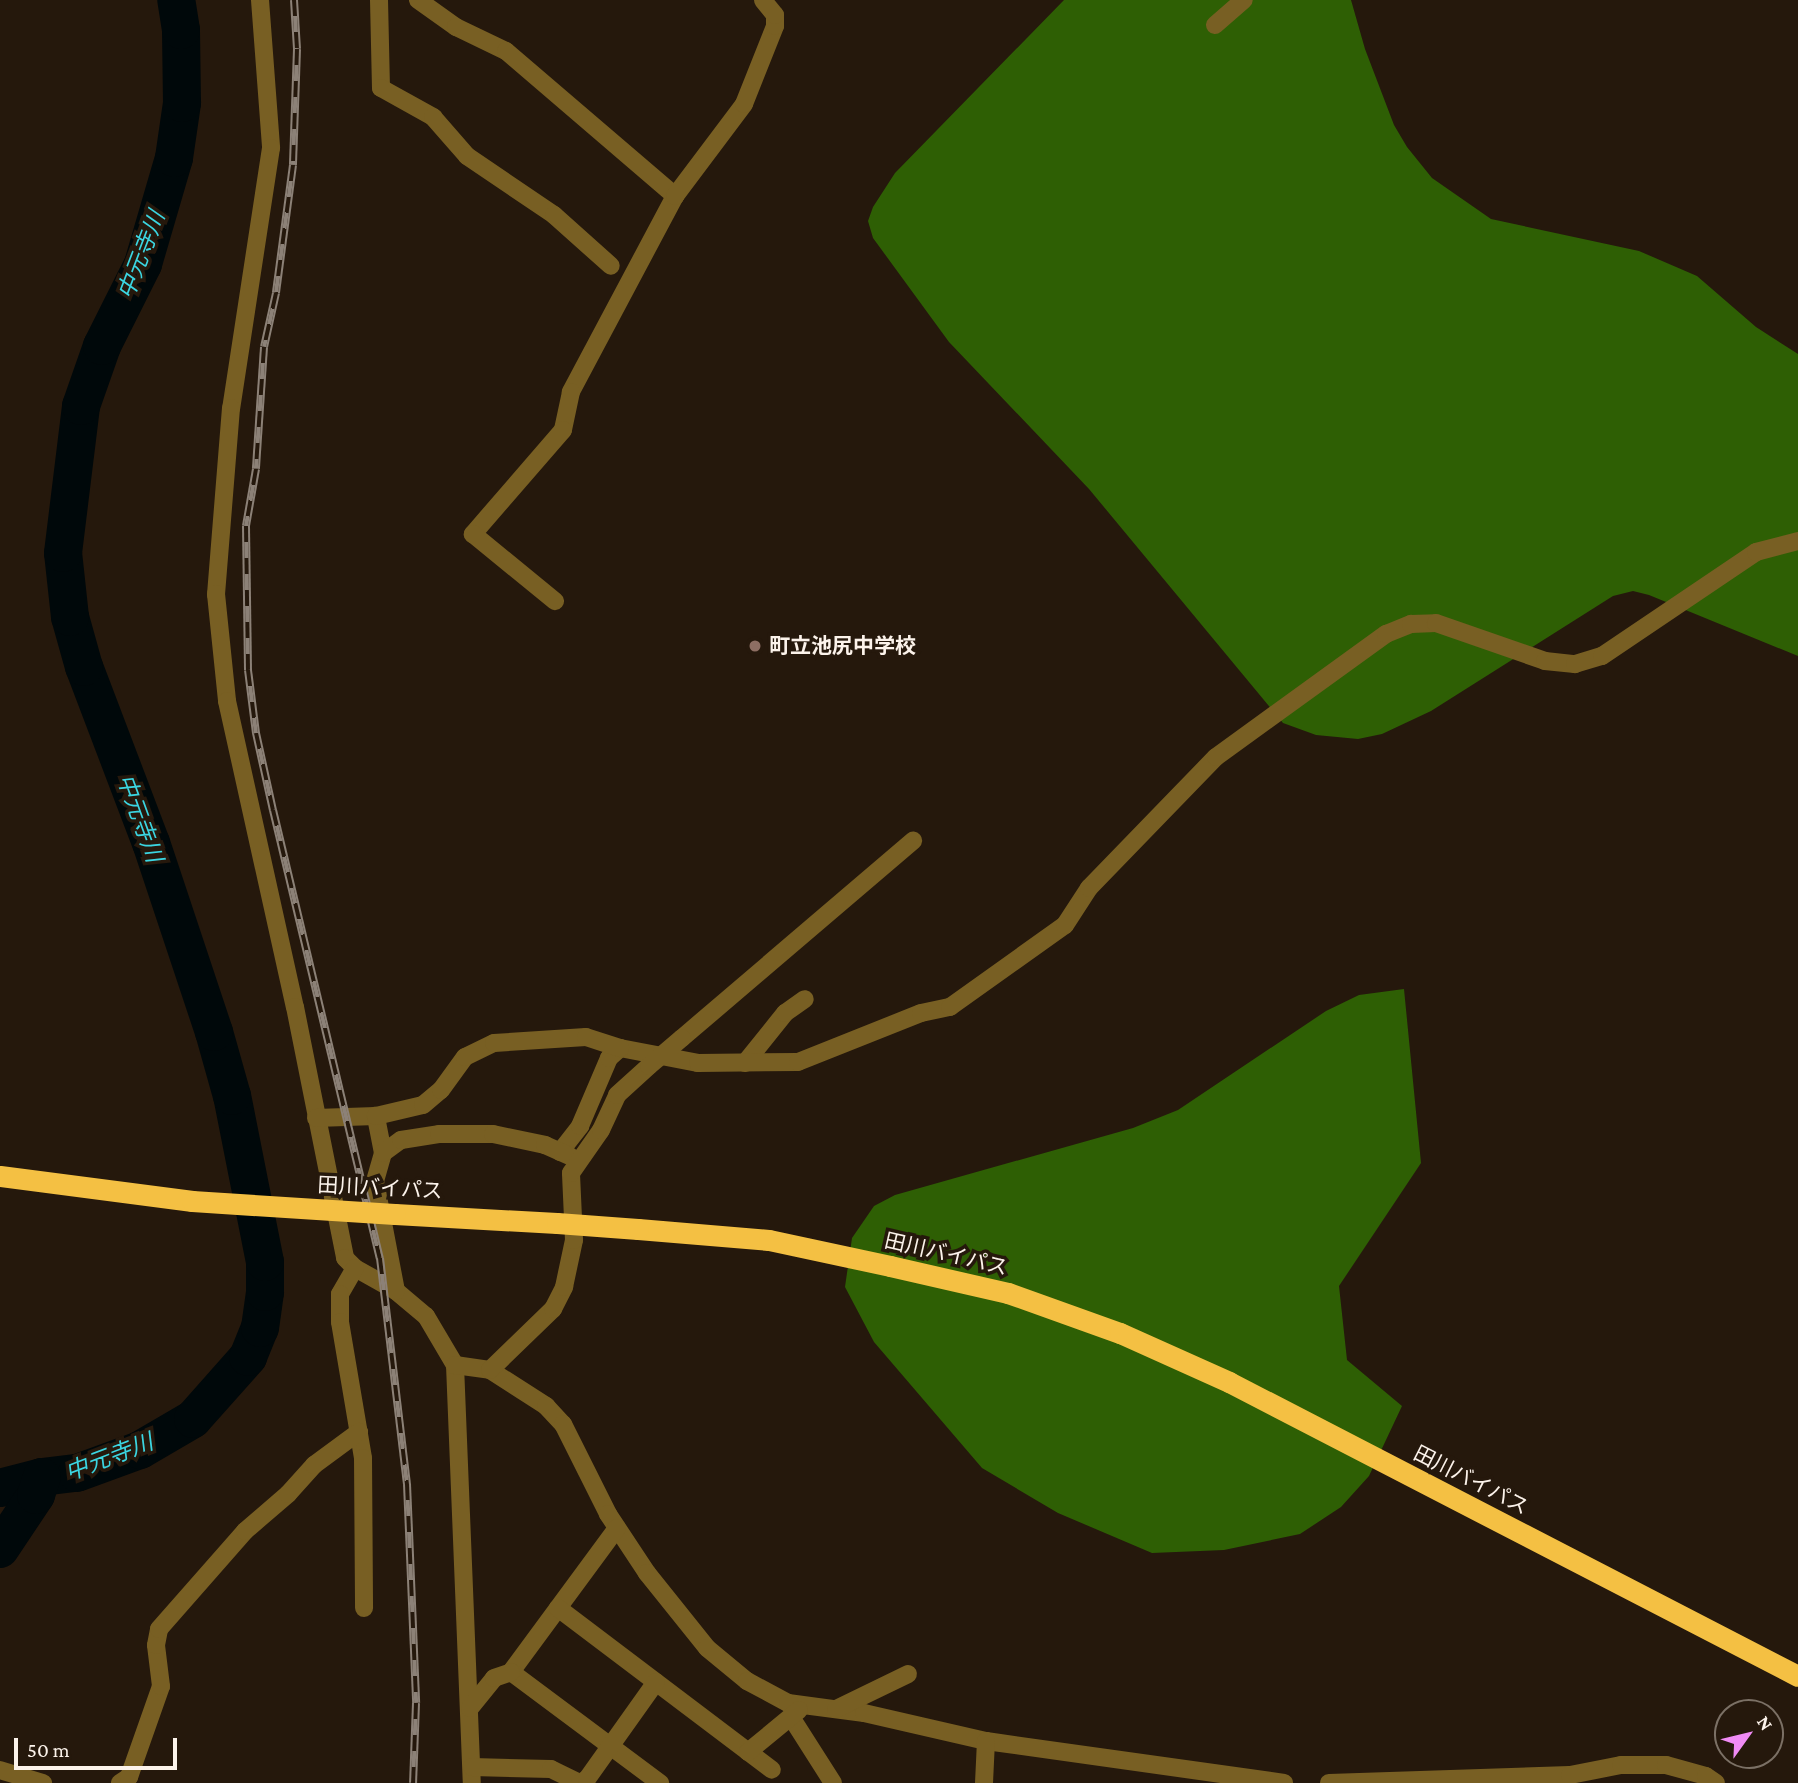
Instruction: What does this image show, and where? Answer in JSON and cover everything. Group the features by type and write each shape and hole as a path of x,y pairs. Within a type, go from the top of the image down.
{"highway":[{"name":"田川バイパス","path":"0,1176 192,1201 557,1223 769,1240 1008,1293 1120,1333 1229,1382 1798,1676"}],"street":[{"path":"260,0 271,148 231,408 216,594 227,701 295,1007 340,1241 345,1258 355,1268 396,1291 426,1316 455,1365 472,1775 551,1769 580,1783 587,1779 656,1682"},
{"path":"379,0 382,88 433,117 467,156 554,215 611,266"},
{"path":"418,0 456,27 506,51 675,196"},
{"path":"555,601 473,534 563,430 570,392 675,196 744,104 775,26 775,15 763,0"},
{"path":"1215,25 1244,0"},
{"path":"316,1118 376,1116 423,1105 441,1090 465,1057 494,1043 586,1037 620,1048 698,1063 798,1062 921,1013 950,1007 1065,925 1089,888 1216,757 1386,634 1411,624 1436,623 1545,661 1575,664 1602,656 1756,552 1798,541"},
{"path":"490,1370 553,1310 564,1287 574,1240 571,1173 601,1130 617,1095 913,841"},
{"path":"745,1063 785,1013 805,999"},
{"path":"560,1152 580,1126 609,1058 620,1048"},
{"path":"376,1116 383,1153 375,1181 396,1291"},
{"path":"383,1153 401,1140 439,1134 493,1134 545,1145 580,1160"},
{"path":"355,1268 340,1294 340,1322 363,1458 364,1608"},
{"path":"455,1365 490,1370 546,1406 563,1424 618,1528 647,1573 707,1648 747,1681 798,1711 833,1783"},
{"path":"120,1783 130,1777 161,1686 156,1645 159,1629 245,1531 288,1494 314,1465 359,1432"},
{"path":"470,1709 494,1678 511,1672 618,1528"},
{"path":"558,1608 772,1770"},
{"path":"511,1672 608,1747 660,1783"},
{"path":"836,1709 908,1674"},
{"path":"748,1752 798,1711 836,1709 986,1741 1284,1783"},
{"path":"984,1783 986,1741"},
{"path":"1329,1783 1570,1779 1620,1765 1666,1765 1706,1776 1716,1783"},
{"path":"0,1770 43,1783"}],"green space":[{"path":"1064,0 1351,0 1365,49 1394,125 1407,147 1432,178 1491,219 1639,251 1697,276 1756,327 1798,354 1798,656 1649,595 1633,591 1613,596 1431,711 1382,734 1358,739 1316,735 1283,723 1089,489 949,342 873,238 868,221 873,207 895,173"},
{"path":"1404,989 1421,1163 1339,1286 1347,1360 1402,1406 1369,1476 1341,1507 1300,1534 1224,1550 1152,1553 1058,1513 982,1468 874,1342 845,1287 852,1238 874,1206 895,1195 1133,1128 1178,1110 1326,1011 1359,995"}],"waterway":[{"name":"中元寺川","path":"0,1488 42,1477 77,1473 140,1450 193,1419 248,1357 260,1328 265,1292 265,1262 232,1096 214,1032 151,843 84,667 70,617 63,553 81,406 102,346 143,264 174,158 182,103 181,30 176,0"},
{"path":"0,1549 36,1495 42,1477"}],"railway":[{"path":"294,0 297,49 293,165 276,293 264,347 256,469 246,526 248,670 256,733 273,810 380,1258 407,1484 416,1703 413,1783"}],"place":[{"name":"町立池尻中学校","path":"755,646"}]}
